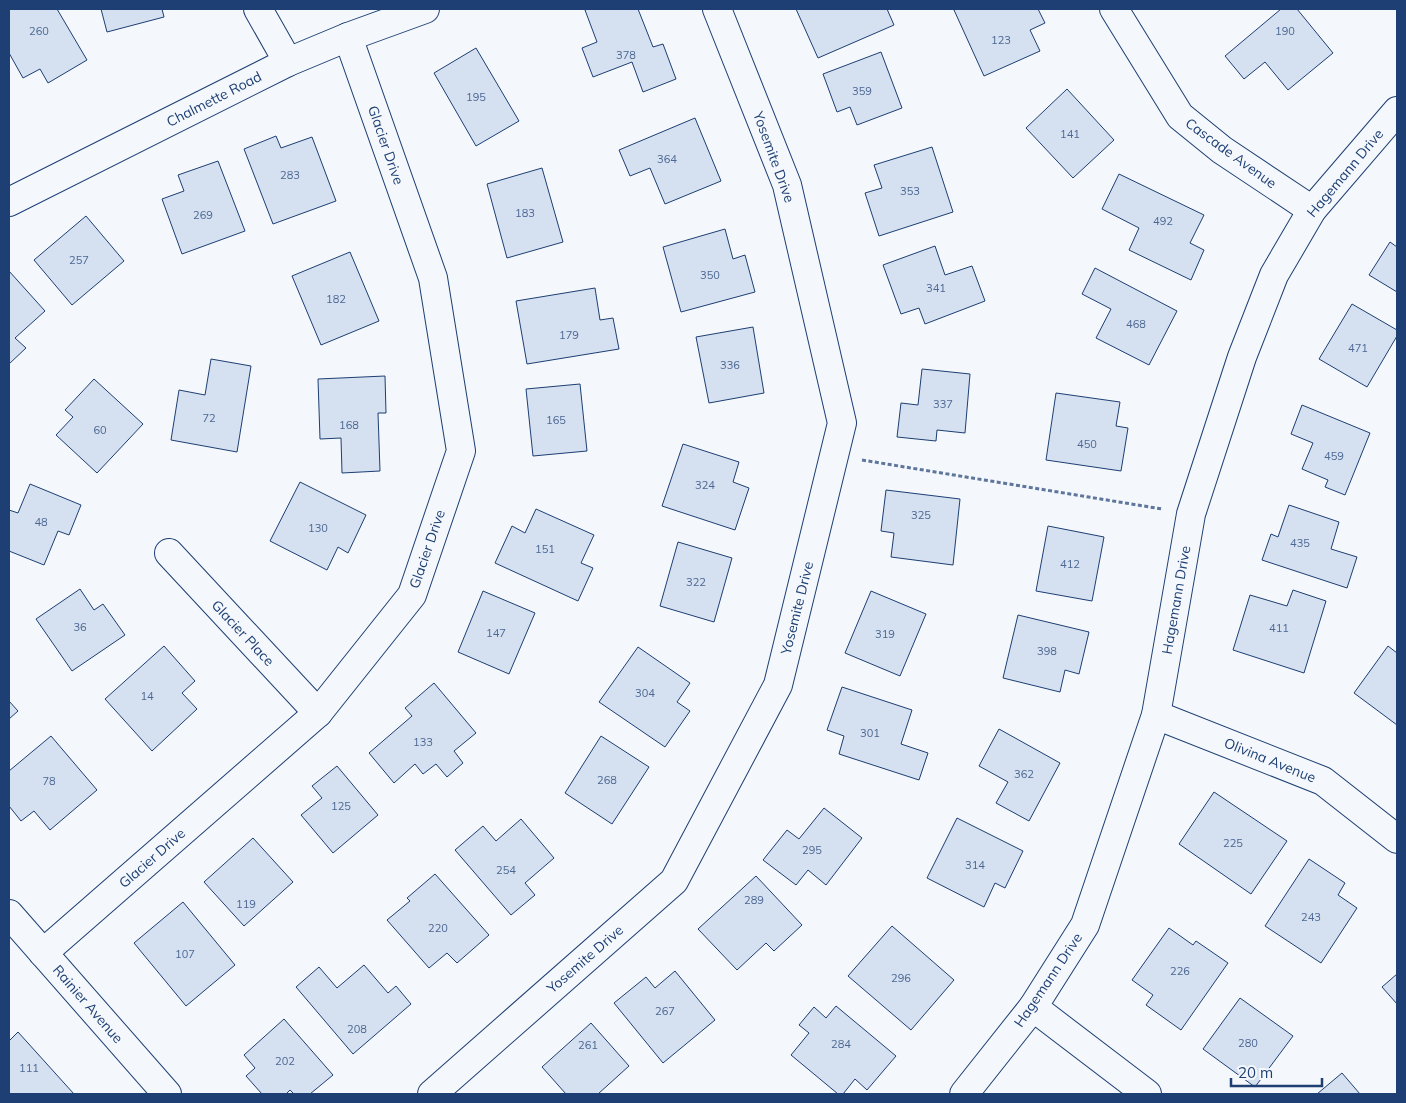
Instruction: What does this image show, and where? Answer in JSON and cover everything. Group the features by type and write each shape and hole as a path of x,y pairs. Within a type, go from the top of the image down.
{"street":[{"path":"258,9 288,62"},
{"name":"Chalmette Road","path":"9,202 288,62 348,37 425,9"},
{"name":"Yosemite Drive","path":"432,1094 674,881 778,685 842,423 788,186 717,9"},
{"name":"Cascade Avenue","path":"1114,9 1180,116 1222,150 1312,210"},
{"name":"Glacier Drive","path":"43,953 318,714 412,595 460,452 433,278 348,37"},
{"name":"Hagemann Drive","path":"964,1094 1033,1007 1085,925 1156,715 1191,514 1242,357 1274,275 1312,210 1397,111"},
{"name":"Glacier Place","path":"169,553 318,714"},
{"name":"Olivina Avenue","path":"1156,715 1323,781 1397,839"},
{"name":"Rainier Avenue","path":"9,914 167,1094"},
{"path":"1033,1007 1147,1094"}],"path":[{"path":"834,455 1191,514"}],"building":[{"path":"9,9 57,9 87,60 48,83 40,69 23,78 9,53"},
{"path":"101,9 162,9 164,17 107,32"},
{"path":"638,9 653,47 663,44 676,79 643,92 632,62 593,77 582,48 597,42 585,10"},
{"path":"796,9 887,9 894,25 818,58"},
{"path":"1038,9 1045,23 1030,30 1040,51 984,76 954,10"},
{"path":"1281,9 1297,9 1333,53 1288,90 1265,62 1244,79 1225,56"},
{"path":"476,48 519,121 476,146 434,73"},
{"path":"881,52 902,108 857,125 850,107 837,112 823,74"},
{"path":"1067,89 1114,140 1073,178 1026,128"},
{"path":"695,118 721,181 665,204 650,168 630,176 619,150"},
{"path":"276,136 281,148 312,137 336,201 273,224 244,149"},
{"path":"932,147 953,212 879,236 865,193 882,188 874,165"},
{"path":"218,161 245,231 182,254 162,199 184,191 178,175"},
{"path":"542,168 563,242 507,258 487,184"},
{"path":"1119,174 1204,215 1190,243 1204,250 1191,280 1129,250 1139,228 1102,209"},
{"path":"86,216 124,261 72,305 34,260"},
{"path":"725,229 733,259 745,255 755,292 681,312 663,247"},
{"path":"1390,242 1397,247 1397,292 1369,275"},
{"path":"935,246 945,275 972,266 985,301 925,324 919,308 901,314 883,265"},
{"path":"350,252 379,321 321,345 292,276"},
{"path":"1095,268 1177,311 1149,365 1096,338 1111,309 1082,294"},
{"path":"9,271 45,311 15,338 26,348 9,364"},
{"path":"595,288 600,320 613,318 619,349 527,364 516,301"},
{"path":"1352,304 1397,330 1397,336 1367,387 1319,359"},
{"path":"753,327 764,393 709,403 696,337"},
{"path":"211,359 251,366 237,452 171,440 179,390 205,395"},
{"path":"922,369 970,374 965,433 937,430 936,441 897,437 901,403 918,405"},
{"path":"385,376 386,413 378,413 380,471 342,473 341,438 320,439 318,379"},
{"path":"94,379 143,424 97,473 56,435 73,417 65,410"},
{"path":"580,384 587,451 533,456 526,389"},
{"path":"1056,393 1120,402 1116,426 1128,428 1121,471 1046,460"},
{"path":"1302,405 1370,433 1345,495 1325,487 1328,480 1302,469 1313,443 1291,434"},
{"path":"683,444 739,462 733,482 749,488 735,530 662,506"},
{"path":"300,482 366,515 348,553 338,547 327,570 270,541"},
{"path":"30,484 81,505 69,535 58,531 44,565 9,551 9,510 18,513"},
{"path":"886,490 960,499 953,565 891,557 894,533 881,531"},
{"path":"1289,505 1339,522 1331,549 1357,557 1347,588 1262,560 1271,534 1278,537"},
{"path":"536,509 594,535 581,563 593,568 578,601 495,563 512,526 525,533"},
{"path":"1048,526 1104,537 1092,601 1036,591"},
{"path":"678,542 732,558 714,622 660,606"},
{"path":"80,589 94,610 103,604 125,635 72,671 36,619"},
{"path":"1293,590 1326,601 1304,673 1233,650 1250,595 1287,606"},
{"path":"483,591 535,613 509,674 458,652"},
{"path":"871,591 926,614 900,676 845,653"},
{"path":"1018,615 1089,632 1079,674 1065,670 1060,692 1003,678"},
{"path":"164,646 195,681 182,693 197,709 152,751 105,699"},
{"path":"1388,646 1397,653 1397,725 1354,693"},
{"path":"638,647 690,683 677,702 690,711 665,747 599,702"},
{"path":"434,683 476,733 454,751 463,763 447,777 436,764 423,774 415,764 394,783 369,753 412,716 405,708"},
{"path":"842,687 912,710 901,744 928,753 919,780 839,754 844,736 827,730"},
{"path":"9,701 18,711 9,719"},
{"path":"999,729 1060,763 1029,821 996,803 1008,782 979,766"},
{"path":"51,736 97,790 50,830 34,811 21,821 9,806 9,771"},
{"path":"601,736 649,767 612,824 565,793"},
{"path":"337,766 378,815 333,853 301,815 322,798 312,786"},
{"path":"1214,792 1287,841 1251,894 1179,844"},
{"path":"824,808 862,838 826,885 808,870 796,885 763,860 787,830 799,839"},
{"path":"957,818 1023,851 1005,888 995,883 984,907 927,878"},
{"path":"521,819 554,858 525,883 535,895 511,915 455,850 483,826 496,841"},
{"path":"253,838 293,882 244,926 204,882"},
{"path":"1309,859 1345,883 1338,895 1357,908 1321,963 1265,926"},
{"path":"435,874 489,935 457,963 447,953 429,968 387,920 410,901 407,898"},
{"path":"756,876 802,925 774,951 766,943 737,970 698,929"},
{"path":"183,902 235,965 186,1006 134,943"},
{"path":"892,926 954,980 911,1030 848,976"},
{"path":"1169,928 1193,945 1196,941 1228,963 1181,1030 1146,1005 1153,995 1132,980"},
{"path":"364,965 388,993 396,986 411,1004 353,1054 296,987 319,967 337,988"},
{"path":"675,971 715,1020 663,1063 614,1003 646,977 655,988"},
{"path":"1397,974 1397,1004 1382,987"},
{"path":"1240,998 1293,1036 1255,1087 1203,1049"},
{"path":"836,1006 896,1056 867,1090 855,1079 843,1094 838,1094 791,1055 809,1033 799,1025 814,1007 826,1018"},
{"path":"284,1019 333,1075 310,1094 294,1094 290,1090 286,1094 262,1094 246,1076 255,1068 244,1055"},
{"path":"591,1023 629,1066 598,1094 566,1094 542,1067"},
{"path":"18,1032 74,1094 9,1094 9,1041"},
{"path":"1342,1073 1360,1094 1317,1094"}]}
